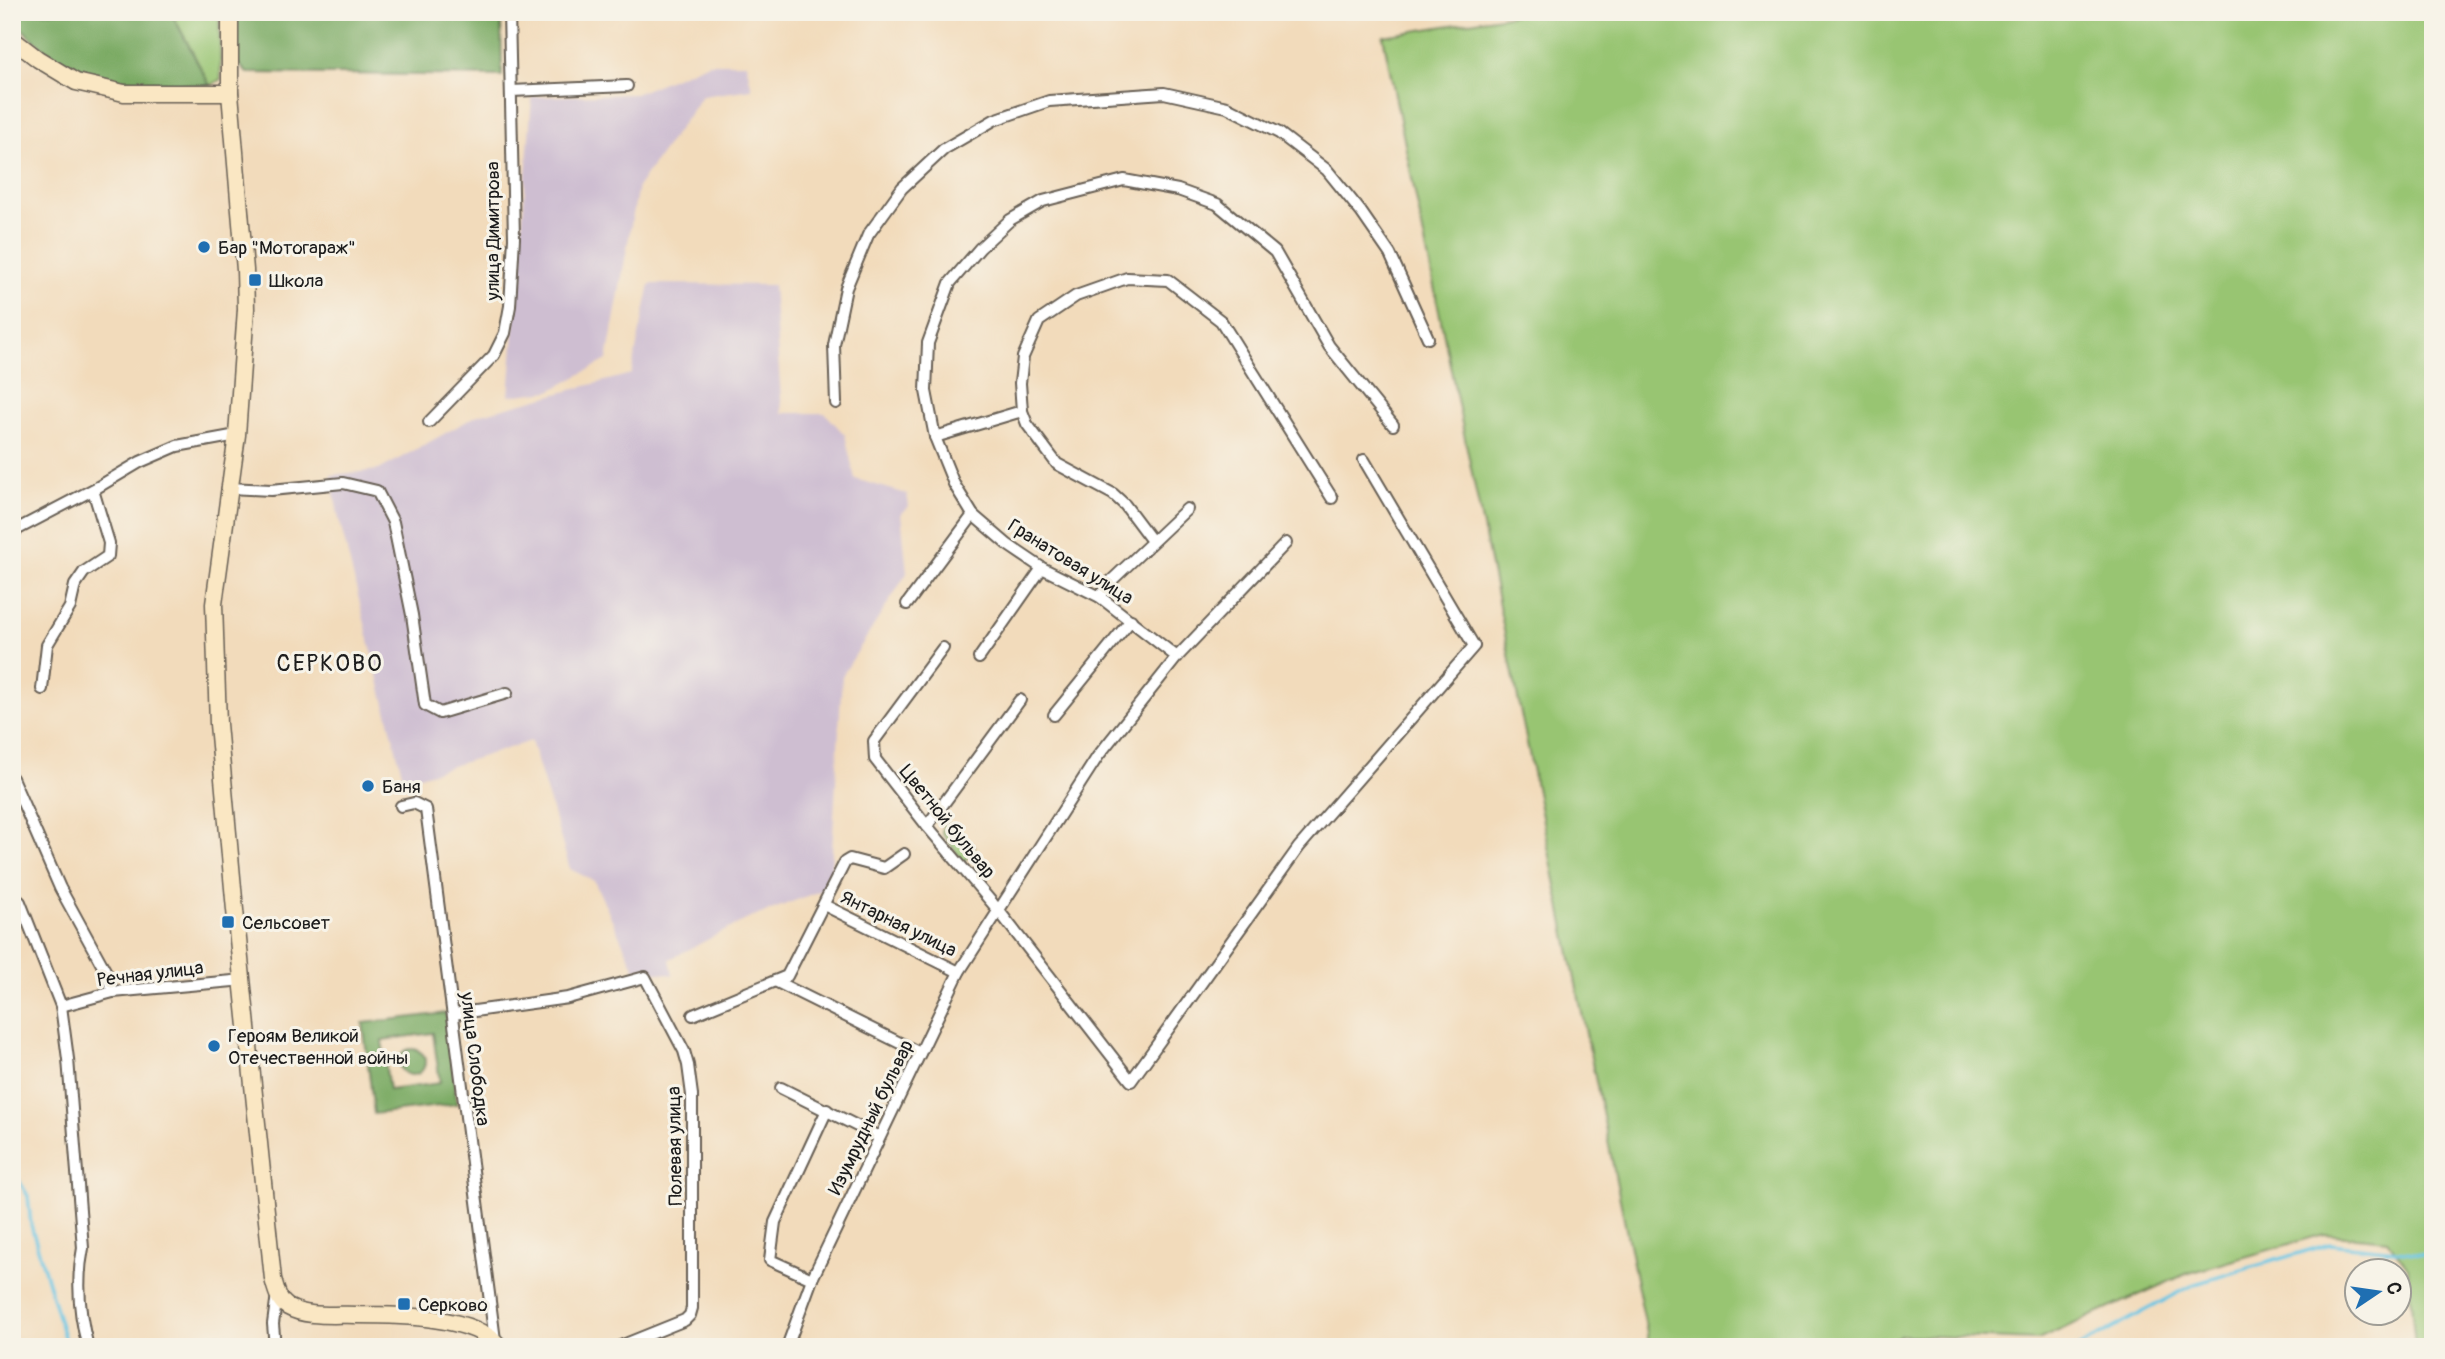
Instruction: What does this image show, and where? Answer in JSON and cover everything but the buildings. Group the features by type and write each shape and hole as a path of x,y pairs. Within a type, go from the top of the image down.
{"main road":[{"path":"230,12 230,93 246,309 237,435 214,618 218,724 234,909 277,1294 287,1307 323,1315 462,1323 498,1344"},
{"path":"12,38 38,59 76,82 124,93 230,93"}],"street":[{"name":"улица Димитрова","path":"429,422 494,355 505,333 510,306 514,238 510,156 509,12"},
{"path":"511,91 627,86"},
{"path":"836,403 834,345 846,288 868,235 902,188 944,149 994,120 1049,102 1164,93 1227,107 1279,133 1327,170 1361,212 1390,254 1428,338"},
{"name":"Гранатовая улица","path":"1177,657 1100,597 1042,568 1008,545 973,514 954,484 935,437 926,391 928,343 950,283 980,248 1010,220 1043,201 1124,180 1178,190 1217,204 1275,252 1329,346 1393,425"},
{"path":"1153,541 1113,494 1057,464 1027,424 1022,411 1020,383 1023,357 1039,321 1076,296 1127,278 1168,280 1221,321 1332,498"},
{"path":"935,437 1022,411"},
{"path":"12,531 93,490 140,461 177,446 237,435"},
{"name":"Цветной бульвар","path":"943,648 874,741 875,759 999,911 1131,1081 1298,847 1474,646 1364,460"},
{"path":"229,488 271,490 343,483 377,491 393,522 412,615 425,705 440,713 507,693"},
{"path":"42,689 47,645 70,607 75,585 84,572 108,556 109,543 93,490"},
{"path":"1100,597 1111,581 1186,509"},
{"path":"906,604 973,514"},
{"name":"Изумрудный бульвар","path":"787,1347 812,1279 959,972 1098,756 1177,657 1286,543"},
{"path":"979,658 1042,568"},
{"path":"1054,715 1131,620"},
{"path":"927,826 1020,700"},
{"path":"12,778 60,888 106,972 113,992"},
{"name":"улица Слободка","path":"401,806 414,803 426,809 498,1344"},
{"path":"693,1015 787,976 845,862 850,859 884,868 904,855"},
{"path":"12,895 20,902 61,1006 68,1059 83,1248 78,1274 81,1323 88,1347"},
{"name":"Янтарная улица","path":"824,905 959,972"},
{"name":"Полевая улица","path":"453,1014 568,998 645,977 684,1051 692,1095 692,1308 685,1320 618,1347"},
{"name":"Речная улица","path":"61,1006 113,992 244,980"},
{"path":"775,981 920,1053"},
{"path":"780,1088 879,1137"},
{"path":"812,1279 770,1260 775,1222 827,1110"},
{"path":"275,1347 273,1324 277,1294"}],"shaded area":[{"path":"709,63 746,63 752,89 702,96 638,186 607,360 550,391 509,396 532,97 635,94"},
{"path":"650,284 773,285 782,413 825,413 845,435 855,479 907,494 909,506 901,513 907,573 842,676 830,887 748,919 670,959 673,975 635,969 594,881 570,869 531,741 404,781 338,515 331,475 379,470 478,415 631,374"}],"green space":[{"path":"12,12 171,12 210,86 103,79 53,57 12,20"},
{"path":"171,12 219,12 221,79 210,86"},
{"path":"233,12 501,12 502,76 247,73 232,57"},
{"path":"1531,12 2433,12 2433,1347 2415,1347 2414,1258 2400,1258 2387,1240 2324,1234 2186,1274 2038,1340 1901,1335 1884,1347 1650,1347 1383,36"},
{"path":"943,824 949,824 975,847 964,863 942,833"},
{"path":"446,1013 457,1104 374,1114 363,1023","holes":["433,1033 440,1083 389,1090 382,1040"]},
{"path":"412,1049 421,1053 425,1062 421,1071 412,1075 403,1071 399,1062 403,1053"}],"waterway":[{"path":"12,1169 28,1196 31,1225 67,1347"},
{"path":"2078,1347 2195,1284 2330,1244 2433,1255"}],"place":[{"name":"Бар \"Мотогараж\"","path":"204,247"},
{"name":"Школа","path":"255,280"},
{"name":"Баня","path":"368,786"},
{"name":"Сельсовет","path":"228,922"},
{"name":"Героям Великой Отечественной войны","path":"214,1046"},
{"name":"Серково","path":"404,1304"}],"district":[{"name":"СЕРКОВО","path":"330,663"}]}
